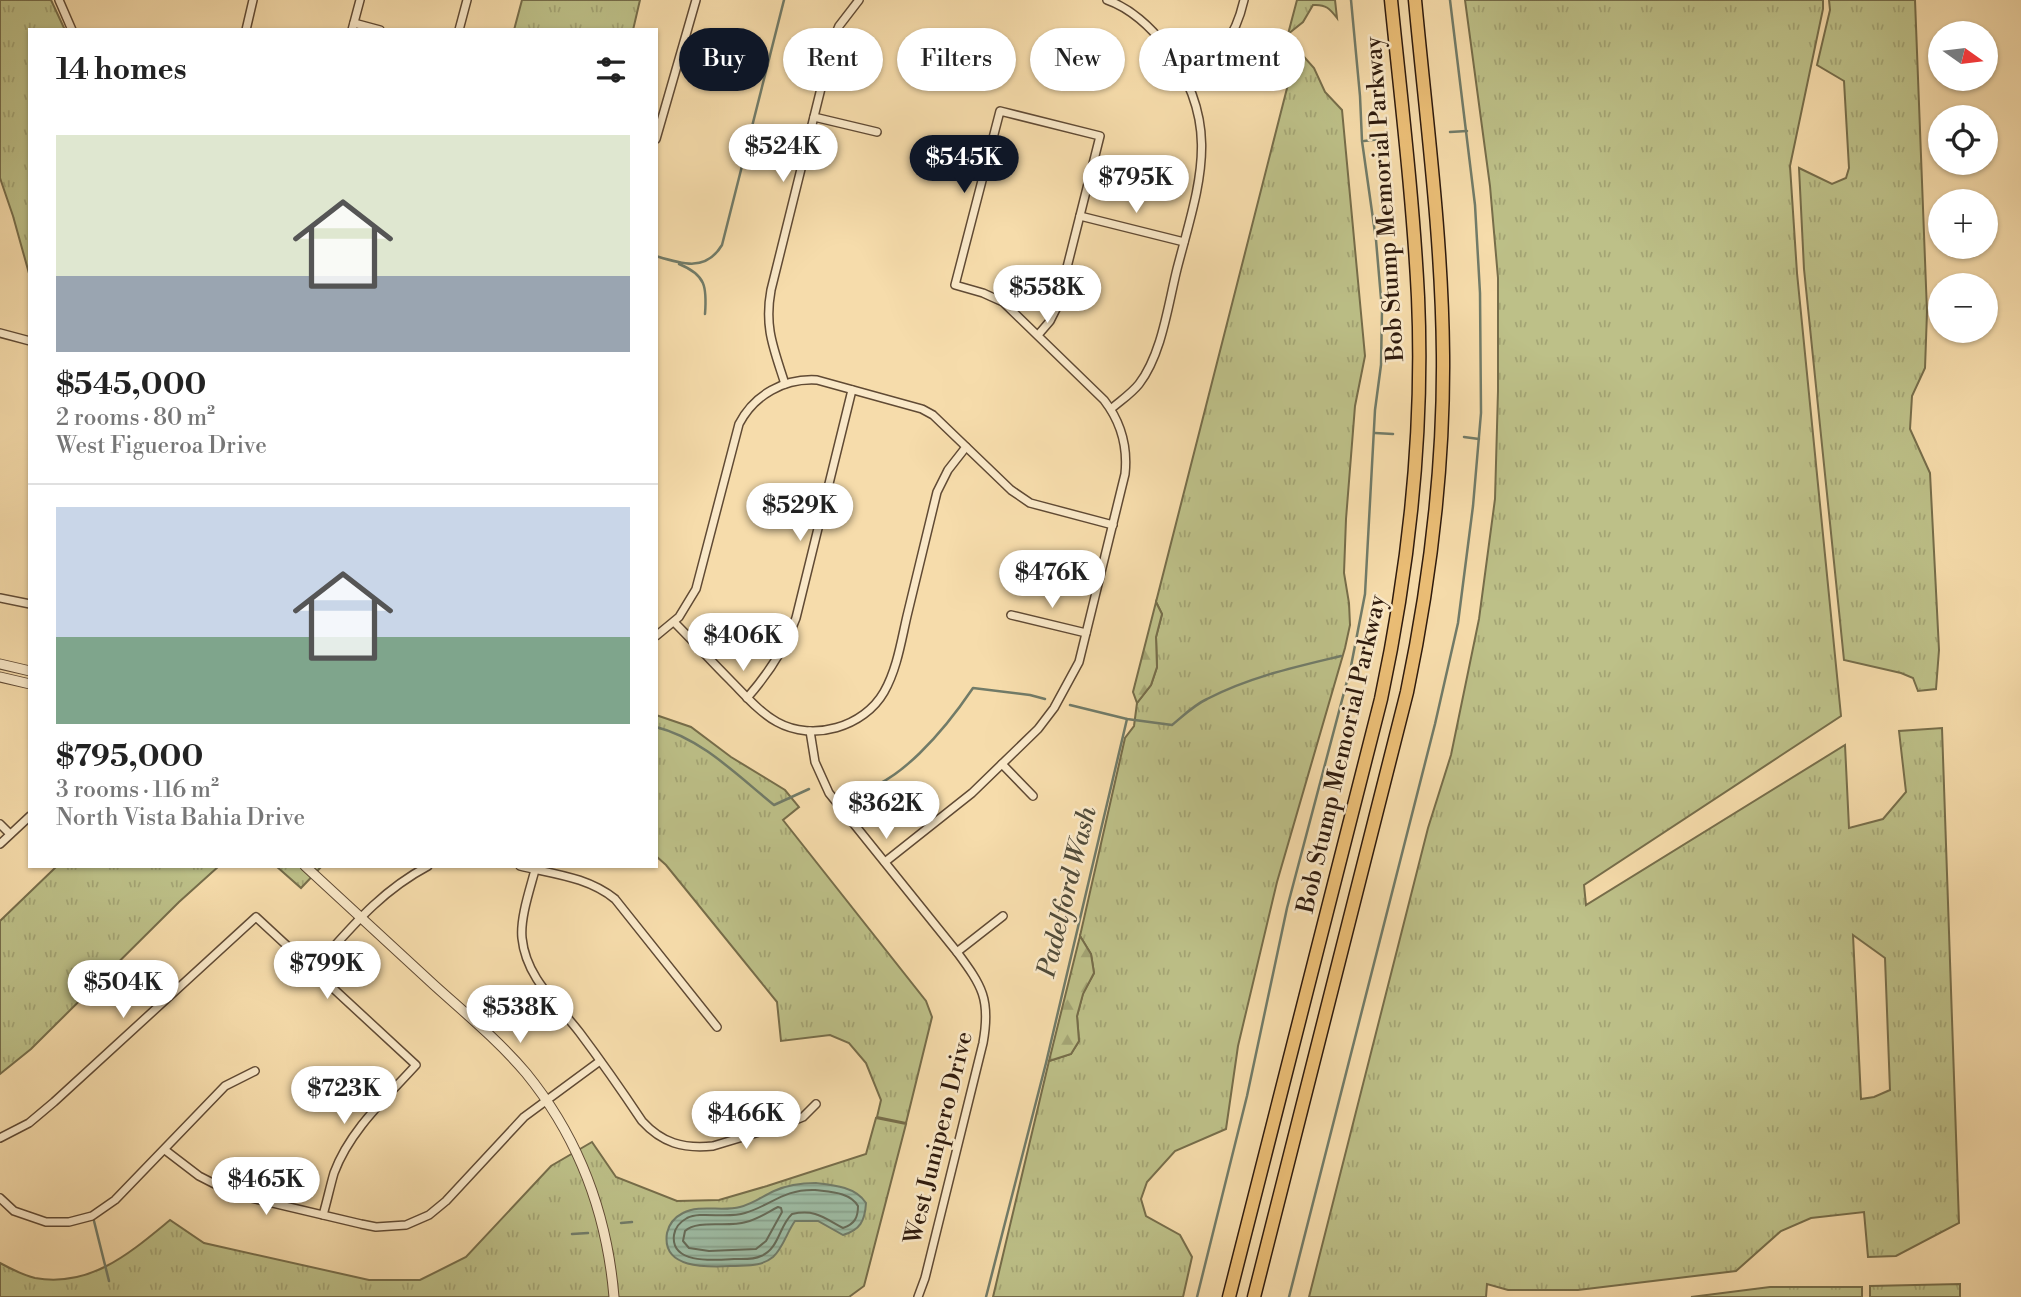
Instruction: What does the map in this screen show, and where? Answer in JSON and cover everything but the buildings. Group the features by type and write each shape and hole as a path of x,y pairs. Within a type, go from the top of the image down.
{"highway":[{"name":"Bob Stump Memorial Parkway","path":"1229,1297 1381,699 1408,548 1418,419 1418,309 1414,235 1391,0"},
{"name":"Bob Stump Memorial Parkway","path":"1254,1297 1404,702 1431,554 1441,444 1442,324 1438,235 1415,0"}],"street":[{"path":"59,0 71,28"},
{"path":"246,28 253,0"},
{"path":"353,26 360,0"},
{"path":"460,28 467,0"},
{"path":"658,132 696,0"},
{"path":"785,384 770,335 768,309 833,40 839,26 859,0"},
{"path":"1107,0 1118,2 1148,28"},
{"path":"1235,28 1244,0"},
{"path":"1111,409 1138,386 1154,358 1184,242 1203,154 1199,115 1191,91"},
{"path":"885,862 950,812 1038,729 1054,708 1079,662 1126,464 1123,435 1111,409 1098,394 1003,302 955,285 1000,111 1100,136 1057,307 1038,335"},
{"path":"814,117 877,132"},
{"path":"1080,216 1184,242"},
{"path":"0,333 28,340"},
{"path":"658,634 687,607 696,589 739,424 752,404 785,384 799,380 817,380 933,415 1025,500 1113,525"},
{"path":"747,698 775,664 796,618 852,390"},
{"path":"674,622 747,698 776,722 810,731 828,730 860,717 874,707 884,693 895,667 937,492 948,470 966,447"},
{"path":"0,598 28,604"},
{"path":"1011,615 1086,633"},
{"path":"0,664 28,671"},
{"path":"0,677 28,684"},
{"name":"West Junipero Drive","path":"810,731 815,762 830,793 957,952 984,995 986,1025 918,1297"},
{"path":"1002,764 1033,796"},
{"path":"0,844 28,819"},
{"path":"0,824 10,834"},
{"path":"307,868 507,1052 546,1100 572,1141 596,1199 611,1263 614,1297"},
{"path":"313,970 390,889 425,868"},
{"path":"527,868 588,883 615,899 717,1027"},
{"path":"534,870 522,936 526,960 542,987 653,1133 663,1139 689,1146 713,1146 786,1124 803,1116 816,1104"},
{"path":"957,952 1003,916"},
{"path":"0,1138 29,1122 54,1102 256,917 416,1065 367,1118 350,1142 334,1173 323,1215"},
{"path":"165,1150 199,1176 234,1194 361,1224 388,1227 405,1225 429,1215 515,1125 600,1061"},
{"path":"0,1198 14,1211 35,1219 58,1223 92,1216 115,1200 225,1086 256,1071"}],"green space":[{"path":"0,0 51,0 64,28 28,28 28,270 0,178"},
{"path":"522,0 640,0 633,28 515,28"},
{"path":"1297,0 1335,0 1337,18 1327,8 1313,5 1303,22 1296,28 1290,28"},
{"path":"1465,0 1823,0 1790,166 1797,273 1841,716 1584,885 1586,905 1845,745 1849,828 1883,819 1906,792 1899,731 1942,728 1959,1223 1896,1256 1868,1257 1864,1212 1811,1218 1781,1231 1736,1271 1578,1290 1508,1290 1487,1284 1486,1297 1309,1297 1428,828 1451,755 1479,619 1495,499 1498,391 1498,278 1490,186","holes":["1853,935 1885,958 1890,1090 1861,1099"]},
{"path":"1829,0 1915,0 1927,312 1925,368 1912,396 1910,429 1930,473 1939,650 1936,689 1918,691 1913,678 1844,660 1804,269 1799,168 1832,184 1846,178 1849,168 1844,81 1817,65 1830,10"},
{"path":"1305,58 1314,68 1325,92 1342,110 1365,356 1355,406 1346,519 1344,573 1350,625 1277,882 1238,1046 1226,1129 1175,1151 1147,1182 1141,1199 1146,1216 1180,1235 1192,1257 1183,1297 993,1297 1049,1061 1071,1054 1079,1041 1077,1016 1083,993 1094,973 1091,954 1080,936 1125,738 1134,726 1137,703 1151,685 1157,667 1156,637 1162,614 1156,602 1286,91 1305,91"},
{"path":"1156,602 1162,614 1156,637 1157,667 1151,685 1137,703 1133,692"},
{"path":"658,716 691,727 731,757 785,790 799,807 783,820 926,1001 932,1017 906,1123 877,1117 881,1100 866,1063 849,1043 830,1035 781,1041 777,1002 658,858"},
{"path":"55,868 217,868 31,1049 0,1074 0,921"},
{"path":"278,868 320,868 301,888"},
{"path":"1080,936 1091,954 1094,973 1083,994 1077,1016 1079,1041 1071,1054 1049,1061"},
{"path":"876,1118 906,1124 864,1286 849,1297 0,1297 0,1263 35,1278 74,1278 109,1265 170,1220 204,1243 369,1280 420,1280 466,1257 551,1166 592,1142 616,1177 677,1201 719,1200 866,1154"},
{"path":"1960,1284 1960,1297 1870,1297 1870,1286"},
{"path":"1770,1287 1862,1287 1862,1297 1691,1297"}],"water":[{"path":"816,1183 844,1188 862,1198 866,1203 863,1220 854,1230 843,1235 818,1221 795,1221 773,1257 754,1265 700,1266 679,1260 671,1254 667,1245 667,1233 675,1219 683,1213 697,1209 740,1207 784,1187"}],"waterway":[{"path":"658,257 693,264 709,259 722,245 784,0"},
{"path":"1197,1297 1247,1096 1287,908 1351,666 1365,594 1375,410 1381,365 1382,310 1376,240 1362,141 1351,0"},
{"path":"1289,1297 1435,724 1458,623 1473,506 1481,413 1480,293 1475,205 1450,0"},
{"path":"1450,132 1467,131"},
{"path":"1364,141 1381,139"},
{"path":"679,264 695,273 703,283 706,296 705,314"},
{"path":"1375,433 1393,434"},
{"path":"1464,437 1479,439"},
{"name":"Padelford Wash","path":"1070,705 1127,719 1172,725 1202,701 1223,691 1273,673 1341,656"},
{"path":"849,793 885,781 903,768 950,720 973,688 1045,699"},
{"name":"Padelford Wash","path":"986,1297 1046,1063 1127,719"},
{"path":"658,728 673,732 704,749 774,805 809,789"},
{"path":"94,1221 109,1281"},
{"path":"621,1223 632,1222"},
{"path":"572,1234 588,1233"}]}
